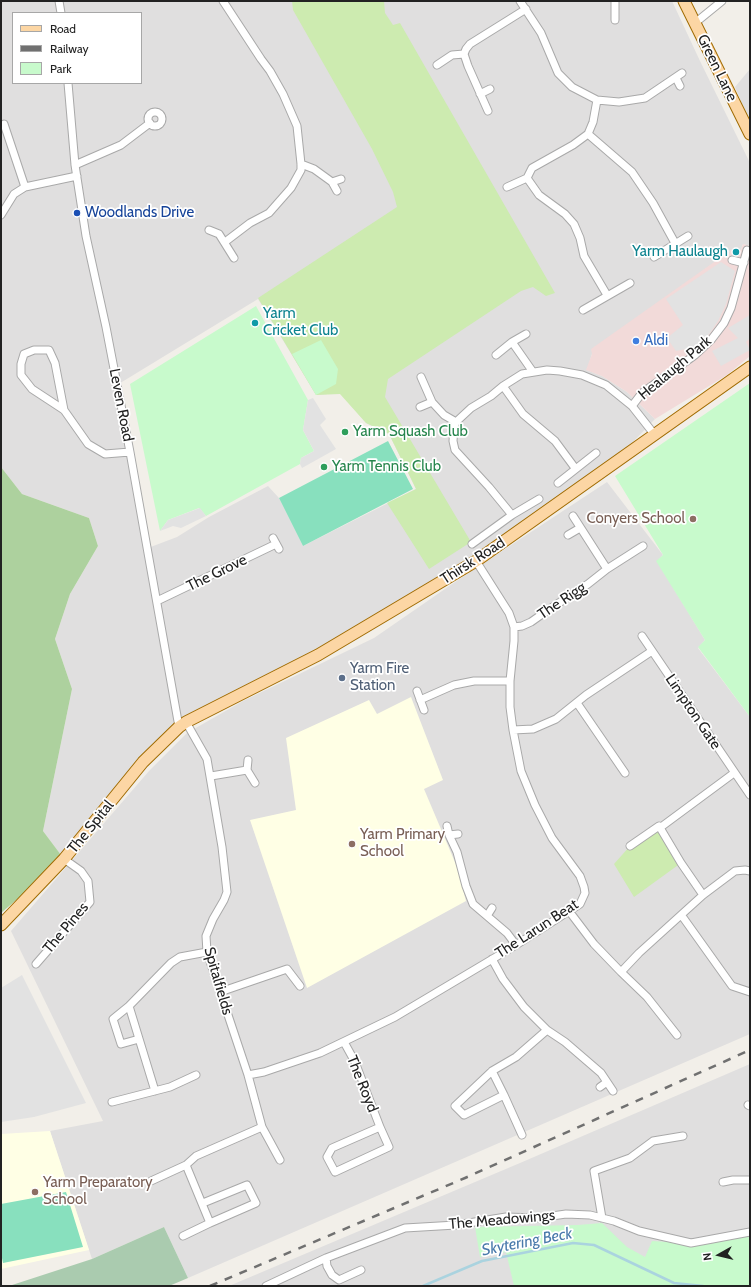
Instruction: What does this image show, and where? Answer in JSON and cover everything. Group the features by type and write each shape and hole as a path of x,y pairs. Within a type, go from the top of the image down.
{"main road":[{"name":"Green Lane","path":"684,1 750,134"},
{"name":"Thirsk Road","path":"182,725 318,655 476,561 607,470 654,434 750,367"},
{"name":"The Spital","path":"1,925 64,859 143,762 182,725"}],"street":[{"path":"59,1 61,12"},
{"path":"223,1 260,60 270,71 283,94 297,126 301,164 301,170 291,188 270,213 250,223 225,242"},
{"path":"520,1 541,33 558,72 572,86 597,100 620,102 646,98 682,74"},
{"path":"615,1 615,20"},
{"path":"695,24 722,1"},
{"path":"488,111 464,54 470,44 526,9"},
{"path":"437,65 452,55 464,54"},
{"path":"676,78 680,86"},
{"name":"Leven Road","path":"68,84 75,165 86,236 107,334 182,725"},
{"path":"480,94 490,89"},
{"path":"507,187 527,178 532,168 573,145 588,134 593,122 597,100"},
{"path":"75,165 121,145 150,123"},
{"path":"5,124 25,187"},
{"path":"588,134 632,172 653,203 675,243"},
{"path":"301,164 314,169 332,182 338,190"},
{"path":"1,215 14,194 25,187 77,176"},
{"path":"527,178 539,195 565,214 574,224 580,238 584,256 607,295"},
{"path":"332,182 341,179"},
{"path":"209,230 219,234 234,258"},
{"path":"654,257 688,236"},
{"name":"Healaugh Park","path":"632,406 642,393 695,355 711,340 724,323 731,308 747,250"},
{"path":"732,260 744,264"},
{"path":"583,310 630,282"},
{"path":"496,355 512,342 526,334"},
{"path":"512,342 533,372"},
{"path":"64,410 55,363 49,350 34,350 24,354 21,364 21,375 32,388 64,410 88,444 105,454 130,452"},
{"path":"512,515 455,450 453,441 454,426 456,422 471,408 522,374 547,370 560,371 582,375 606,385 632,406 654,434"},
{"path":"421,377 432,402 444,415 456,422"},
{"path":"503,386 523,414 554,441 575,468"},
{"path":"420,408 432,402"},
{"path":"558,483 596,452"},
{"path":"472,544 512,515 539,498"},
{"path":"573,516 607,569"},
{"path":"568,535 580,528"},
{"name":"The Grove","path":"157,601 276,544"},
{"name":"The Rigg","path":"514,627 522,626 531,622 643,546"},
{"name":"The Larun Beat","path":"248,1075 264,1072 320,1053 395,1017 516,945 580,904 585,893 580,876 552,838 535,805 521,771 510,707 510,681 514,627 509,612 476,561"},
{"name":"Limpton Gate","path":"642,636 750,795"},
{"path":"513,730 533,728 556,719 578,703 586,695 652,651"},
{"path":"420,700 454,685 474,682 510,681"},
{"path":"417,691 424,710"},
{"path":"578,703 626,772"},
{"name":"Spitalfields","path":"182,725 207,759 222,847 227,892 206,936 207,952 248,1075 262,1127 280,1160"},
{"path":"248,760 247,770 255,783"},
{"path":"210,776 247,770"},
{"path":"630,846 658,826 661,827 734,773"},
{"path":"447,826 449,835 457,852 464,880 474,904 507,933 516,945"},
{"path":"658,826 703,895"},
{"path":"449,835 458,834"},
{"name":"The Pines","path":"33,954 38,962 90,902 88,881 81,871 64,859"},
{"path":"621,972 639,953 682,916 703,895 735,871 750,871"},
{"path":"487,916 492,908"},
{"path":"569,911 594,944 647,997 677,1035"},
{"path":"682,916 732,986 750,992"},
{"path":"139,1039 121,1044 113,1019 129,1006 171,963 180,957 207,952"},
{"path":"492,959 503,979 524,1007 547,1030 565,1042 601,1073 613,1091"},
{"path":"220,992 287,969 300,986"},
{"path":"129,1006 155,1091"},
{"path":"504,1095 464,1115 455,1106 492,1072 516,1057 547,1030"},
{"name":"The Royd","path":"344,1042 390,1147 335,1172 327,1157 332,1148 380,1127"},
{"path":"492,1072 522,1135"},
{"path":"112,1102 170,1087 196,1075"},
{"path":"600,1087 607,1082"},
{"path":"151,1182 186,1164 196,1156 262,1127"},
{"path":"602,1218 594,1171 630,1158 652,1141 683,1136"},
{"path":"186,1164 210,1223"},
{"path":"724,1182 733,1180 750,1180"},
{"path":"183,1236 256,1203 247,1185 203,1204"},
{"name":"The Meadowings","path":"266,1286 326,1258 405,1228 456,1225 506,1217 538,1218 566,1214 590,1215 614,1221 639,1231 691,1243 750,1232"},
{"path":"326,1258 327,1266 332,1275 339,1280 360,1270"}],"shaded area":[{"path":"1,1 672,1 750,163 750,246 743,244 741,250 734,248 592,354 587,370 602,376 627,392 655,419 607,469 476,561 179,727 64,859 43,831 72,689 55,639 70,594 98,546 89,518 22,494 1,467","holes":["258,299 316,395 340,393 366,423 389,434 416,489 303,546 279,498 268,486 209,517 177,537 148,548 117,385"]},
{"path":"750,69 750,123 735,87"},
{"path":"743,244 750,246 750,356 727,375 655,419 627,392 602,376 586,370 592,354 591,349 734,248 741,250"},
{"path":"721,262 735,271 726,304 718,321 710,333 696,347 676,351 667,338 683,325 666,299"},
{"path":"750,315 750,338 746,342 750,350 721,366 712,351 738,338 728,328"},
{"path":"313,398 326,419 320,425 336,449 302,468 300,464 301,458 314,451 303,430 308,400"},
{"path":"607,482 663,555 657,561 705,640 698,648 750,717 750,1034 188,1278 164,1227 92,1259 50,1131 103,1121 11,931 149,771 187,733 243,701 374,638 458,580"},
{"path":"200,508 206,516 181,528 173,526 160,531 168,520"},
{"name":"Yarm Primary School","path":"411,697 443,780 424,789 457,867 466,901 307,988 250,820 296,810 286,738 369,700 377,714"},
{"path":"22,975 86,1103 34,1117 1,1122 1,988"},
{"path":"750,1064 750,1286 229,1286 520,1163"},
{"name":"Yarm Preparatory School","path":"50,1131 89,1250 1,1269 1,1134"},
{"path":"164,1227 188,1278 169,1286 9,1286 92,1259"}],"green space":[{"path":"292,1 384,1 385,13 393,25 400,23 555,293 546,296 533,287 521,291 388,379 385,397 471,542 429,569 387,503 416,489 389,434 366,423 340,394 316,395 258,298 397,207 393,192 372,149 293,10"},
{"path":"256,306 308,400 303,430 314,451 301,458 300,464 206,516 199,508 168,520 160,531 130,384"},
{"path":"321,340 338,369 336,384 316,395 292,354"},
{"name":"Conyers School","path":"750,383 750,717 698,647 705,640 656,561 663,555 615,476"},
{"path":"388,441 413,489 303,546 279,498"},
{"path":"1,467 22,494 89,518 98,546 70,594 55,639 72,689 43,831 64,859 1,913"},
{"path":"659,826 681,863 634,897 614,864 630,846"},
{"path":"66,1192 83,1247 3,1263 1,1253 1,1204"},
{"path":"602,1223 627,1247 645,1257 652,1241 685,1243 750,1234 750,1286 514,1286 506,1252 480,1257 475,1227 578,1225"}],"waterway":[{"name":"Skytering Beck","path":"423,1286 482,1261 573,1243 594,1245 674,1283 703,1286"}],"railway":[{"path":"210,1286 465,1178 750,1050"}],"place":[{"name":"Woodlands Drive","path":"77,213"},
{"name":"Yarm Haulaugh","path":"736,252"},
{"name":"Yarm Cricket Club","path":"255,323"},
{"name":"Aldi","path":"636,341"},
{"name":"Yarm Squash Club","path":"345,432"},
{"name":"Yarm Tennis Club","path":"324,467"},
{"name":"Conyers School","path":"693,519"},
{"name":"Yarm Fire Station","path":"342,678"},
{"name":"Yarm Primary School","path":"352,844"},
{"name":"Yarm Preparatory School","path":"35,1192"}]}
